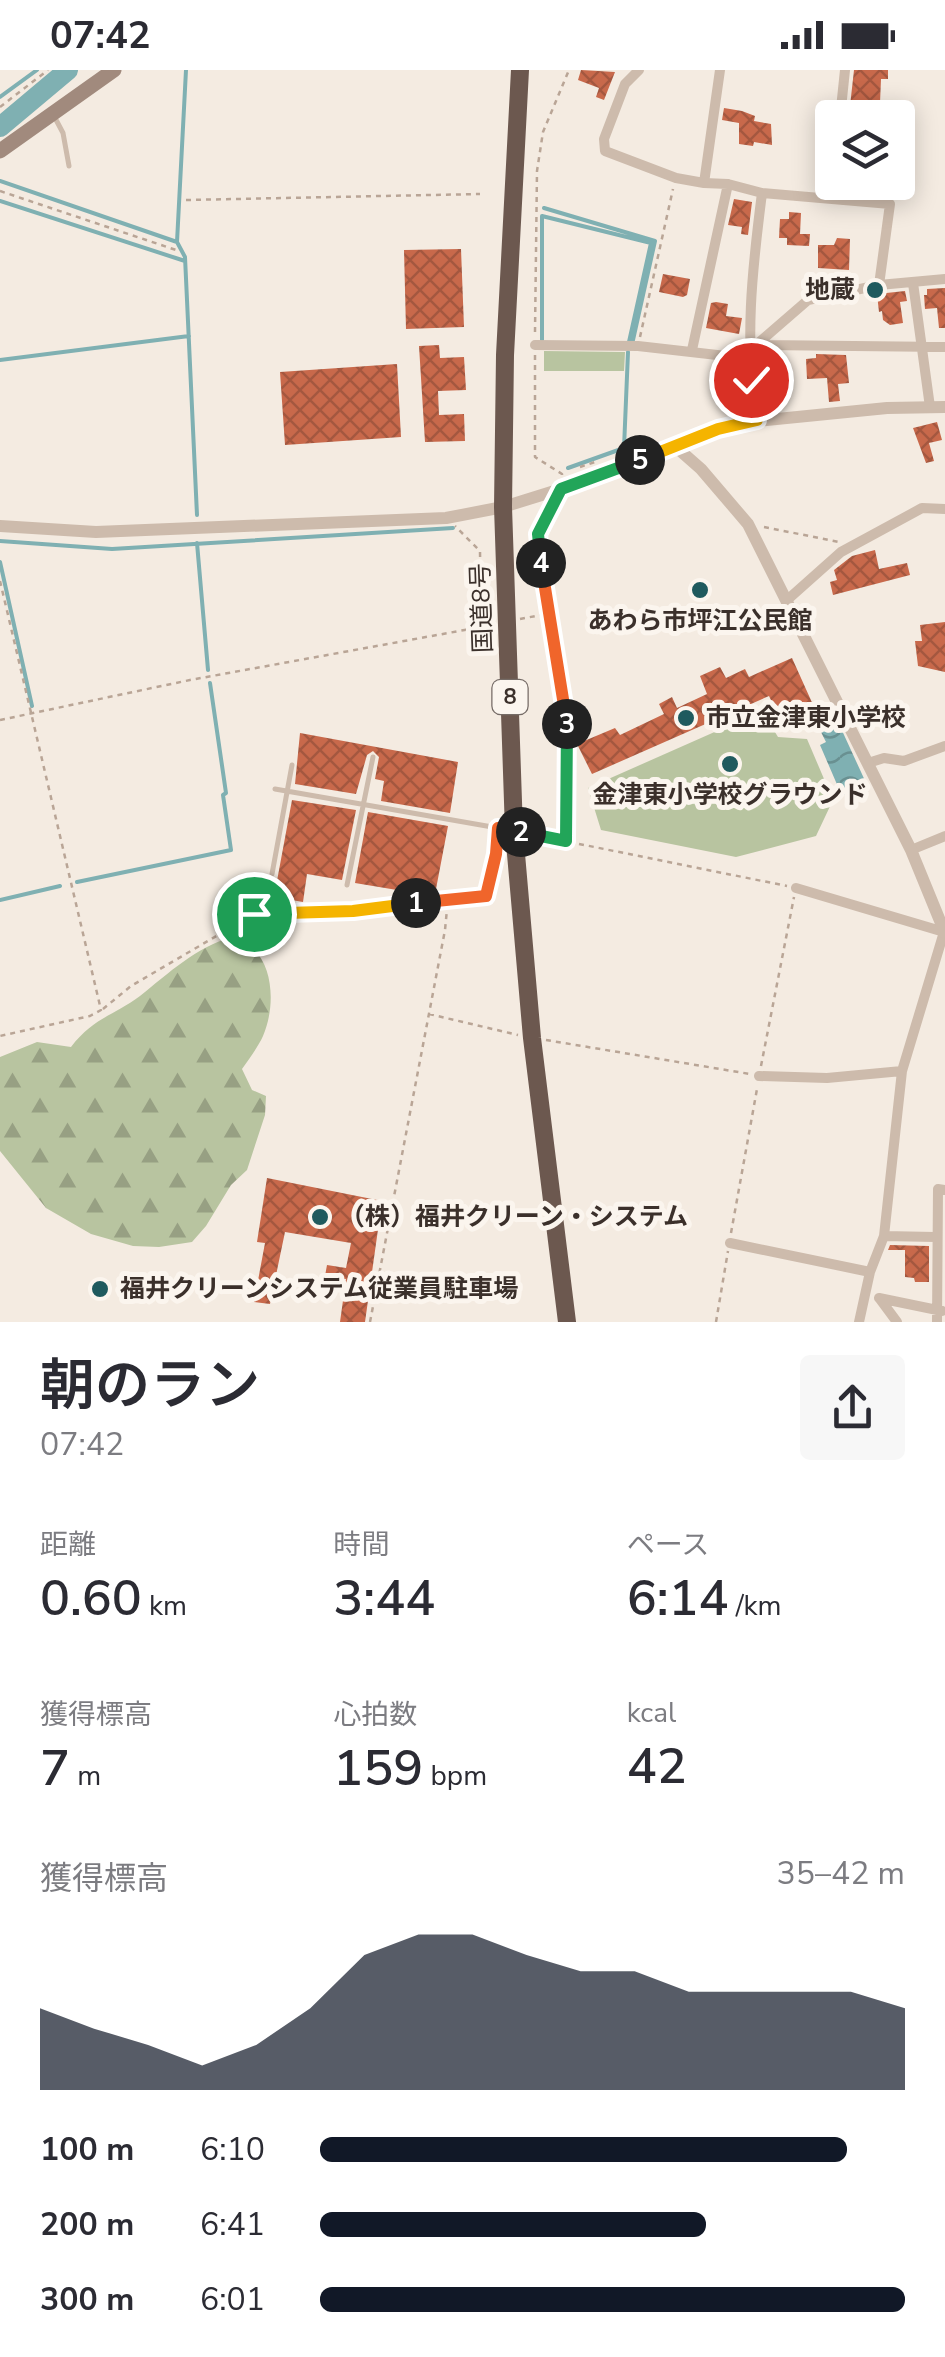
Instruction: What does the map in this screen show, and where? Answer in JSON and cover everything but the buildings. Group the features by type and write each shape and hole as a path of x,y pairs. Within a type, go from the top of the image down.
{"highway":[{"name":"国道8号","path":"520,70 505,355 506,829 567,1322"}],"main road":[{"path":"0,151 114,70"}],"street":[{"path":"638,70 625,84 604,139 604,151 676,178 728,184 762,194 815,196"},
{"path":"704,183 720,70"},
{"path":"842,100 845,70"},
{"path":"692,350 728,184"},
{"path":"757,420 750,286 762,194"},
{"path":"857,200 890,204 879,285"},
{"path":"752,347 808,300 879,285 945,278"},
{"path":"914,283 930,407"},
{"path":"535,345 638,346 726,356 752,347 945,347"},
{"path":"0,526 96,532 446,518 503,507 561,489 718,429 757,420 945,407"},
{"path":"676,447 701,469 748,524 868,763 944,926 902,1071 884,1236 859,1322"},
{"path":"786,601 818,576 824,565 854,545 922,508 945,509"},
{"path":"868,763 884,758 904,760 945,746"},
{"path":"910,850 945,836"},
{"path":"796,888 944,926"},
{"path":"759,1076 827,1078 902,1071"},
{"path":"879,1298 940,1315 935,1237 938,1190 945,1190"},
{"path":"884,1236 935,1237"},
{"path":"730,1243 869,1277"},
{"path":"869,1277 897,1322"}],"lane":[{"path":"53,114 63,132 69,166"},
{"path":"348,885 372,757"},
{"path":"272,874 292,765"},
{"path":"275,789 506,829"}],"path":[{"path":"0,107 48,70"},
{"path":"566,841 568,731 538,534 561,489 562,474 535,457 535,345 537,171 543,132 569,70"},
{"path":"638,346 676,178"},
{"path":"0,192 179,251"},
{"path":"186,200 480,194"},
{"path":"0,720 481,627 480,551 446,518"},
{"path":"748,524 854,545"},
{"path":"0,581 101,1010"},
{"path":"507,621 548,614"},
{"path":"0,1036 101,1010 130,986 254,914 353,911 486,896 506,829 796,888 716,1322"},
{"path":"370,1322 448,899"},
{"path":"427,1014 532,1038 759,1076"}],"green space":[{"path":"544,351 625,352 624,371 544,371"},
{"name":"金津東小学校グラウンド","path":"762,711 778,737 807,739 833,800 816,836 736,857 601,830 588,788"},
{"path":"232,937 246,943 264,963 271,992 263,1036 242,1069 252,1090 266,1096 265,1115 247,1170 231,1185 192,1242 133,1246 91,1234 46,1208 0,1151 0,1057 37,1042 71,1047 95,1023 140,996 183,962"}],"water":[{"path":"839,724 867,785 842,796 820,745 826,742 821,732"}],"waterway":[{"path":"0,97 37,70"},
{"path":"0,127 68,70"},
{"path":"0,181 177,242 186,70"},
{"path":"0,201 185,261"},
{"path":"544,208 655,241 633,340"},
{"path":"542,340 542,216 651,243 629,342"},
{"path":"177,242 185,257 197,515"},
{"path":"0,360 189,336"},
{"path":"568,468 624,448 628,352"},
{"path":"0,541 112,549 453,528"},
{"path":"197,543 208,670"},
{"path":"0,562 32,706"},
{"path":"77,882 231,850 210,683"},
{"path":"0,900 60,886"}],"place":[{"name":"地蔵","path":"875,290"},
{"name":"あわら市坪江公民館","path":"700,590"},
{"name":"市立金津東小学校","path":"686,718"},
{"name":"金津東小学校グラウンド","path":"730,764"},
{"name":"（株）福井クリーン・システム","path":"320,1217"},
{"name":"福井クリーンシステム従業員駐車場","path":"100,1289"}],"route":[{"path":"254,914 353,911 486,896 498,828 566,841 568,731 538,534 561,489 718,429 757,420 751,380"}]}
